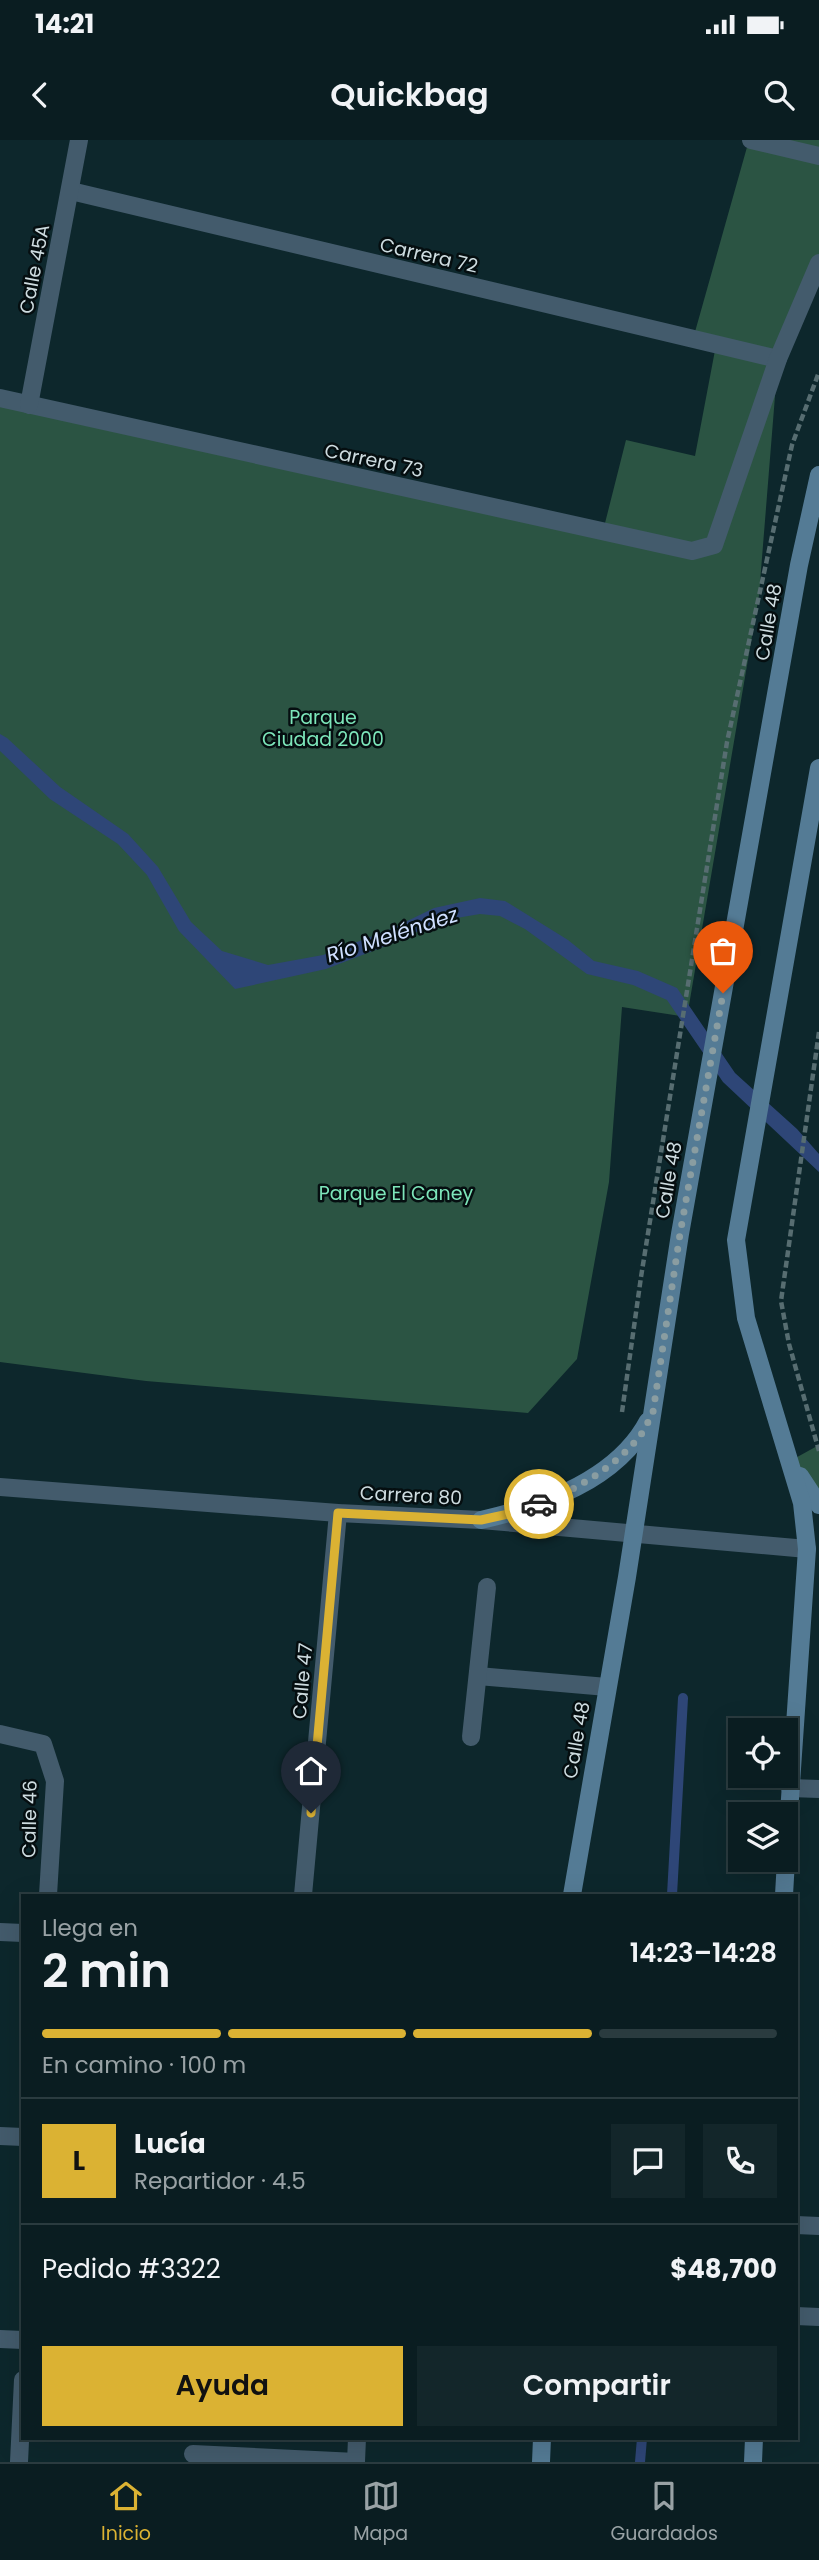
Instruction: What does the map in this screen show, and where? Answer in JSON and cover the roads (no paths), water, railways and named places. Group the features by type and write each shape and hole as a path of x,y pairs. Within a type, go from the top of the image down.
{"main road":[{"name":"Calle 48","path":"572,1894 627,1577 680,1234 799,565 819,475"},
{"path":"797,1718 813,1549 747,1318 736,1240 819,768"},
{"path":"481,1520 522,1511 560,1496 595,1475 620,1457 641,1435 653,1412"},
{"path":"790,1461 819,1505"},
{"path":"789,1802 790,1788"},
{"path":"784,1894 785,1872"},
{"path":"541,2462 542,2440"},
{"path":"753,2462 754,2440"}],"street":[{"name":"Calle 45A","path":"29,405 79,140"},
{"path":"751,140 819,156"},
{"name":"Carrera 72","path":"71,191 778,359"},
{"path":"778,359 819,263"},
{"name":"Carrera 73","path":"0,398 692,551 714,545 778,359"},
{"name":"Carrera 80","path":"0,1487 338,1513 481,1520 813,1549"},
{"name":"Calle 47","path":"303,1894 338,1513"},
{"path":"471,1737 488,1587"},
{"path":"478,1676 607,1687"},
{"name":"Calle 46","path":"0,1734 43,1744 55,1782 48,1894"},
{"path":"790,1788 819,1789"},
{"path":"0,1932 21,1933"},
{"path":"0,2136 21,2137"},
{"path":"798,2225 819,2227"},
{"path":"798,2316 819,2316"},
{"path":"0,2339 21,2340"},
{"path":"19,2462 21,2421"},
{"path":"193,2454 356,2462 357,2440"}],"water":[{"name":"Río Meléndez","path":"0,734 60,787 128,834 158,867 191,922 222,951 268,965 323,955 391,929 434,908 480,898 505,901 568,940 594,961 638,971 677,988 735,1073 797,1129 819,1154 819,1172 723,1082 667,1000 633,985 587,974 525,929 500,916 480,914 439,921 396,942 326,969 235,989 179,931 147,875 118,844 50,799 0,751"}],"waterway":[{"path":"672,1894 683,1698"},
{"path":"640,2462 642,2440"}],"park label":[{"name":"Parque Ciudad 2000","path":"323,728"},
{"name":"Parque El Caney","path":"396,1193"}]}
